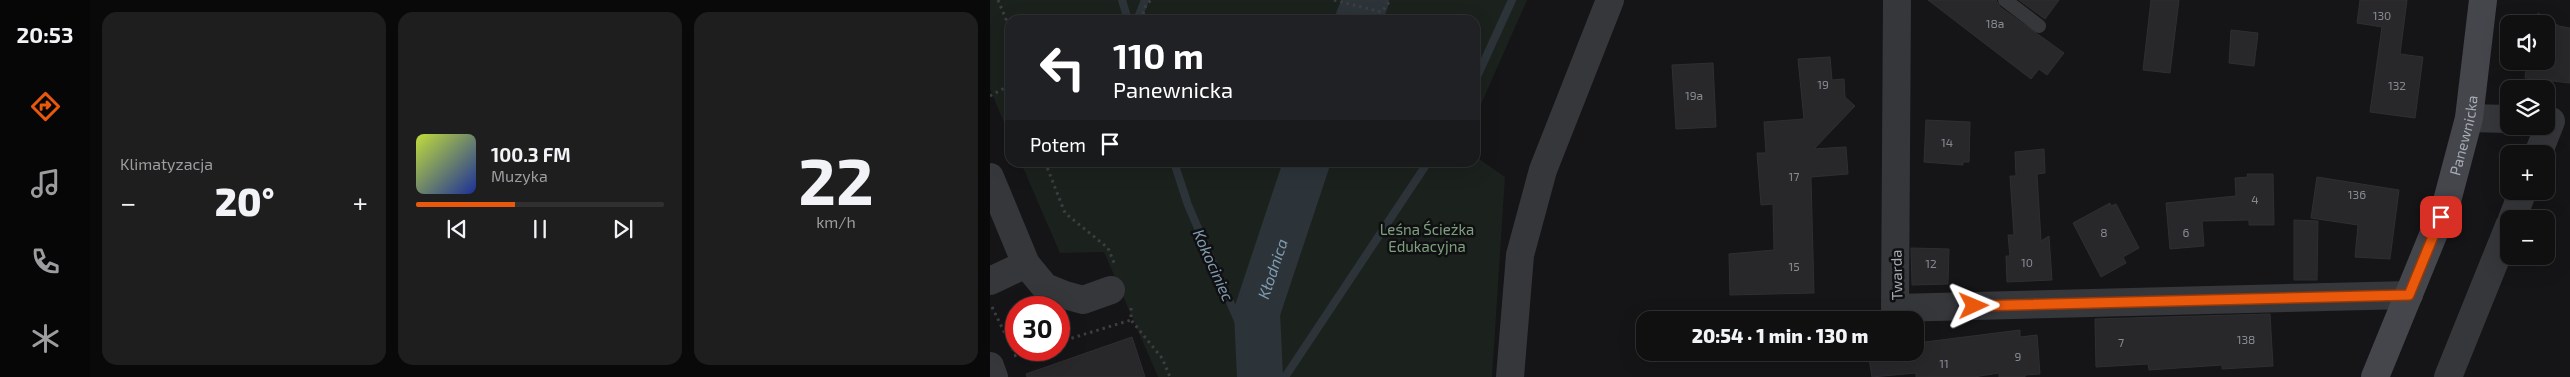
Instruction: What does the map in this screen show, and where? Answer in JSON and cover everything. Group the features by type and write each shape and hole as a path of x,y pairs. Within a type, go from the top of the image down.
{"street":[{"path":"1510,377 1520,255 1542,170 1610,0"},
{"name":"Twarda","path":"1897,0 1895,308 2409,295"},
{"name":"Panewnicka","path":"2375,377 2447,201 2469,118 2483,0"},
{"path":"2469,118 2500,119"},
{"path":"2543,145 2556,121"},
{"path":"990,178 1026,264 1044,287 1083,300 1119,286"},
{"path":"2448,377 2500,248"},
{"path":"990,281 1026,264"},
{"path":"990,366 994,377"}],"lane":[{"path":"2005,0 2039,26"}],"path":[{"path":"998,0 1005,17"},
{"path":"1143,15 1146,5 1152,0"},
{"path":"1334,0 1381,12 1391,0"},
{"path":"990,96 1005,89"},
{"path":"1047,167 1065,212 1108,248 1131,320 1162,358 1170,377"},
{"path":"990,303 1008,336 1017,362"},
{"path":"1070,339 1131,320"}],"green space":[{"path":"990,0 1527,0 1480,107 1480,15 1005,15 1005,125 990,89"},
{"name":"Leśna Ścieżka Edukacyjna","path":"1480,160 1505,177 1492,377 1158,377 1104,252 1060,253 1023,167 1480,167"}],"building":[{"path":"1928,0 1996,0 2000,7 2064,53 2047,75 2039,69 2031,79"},
{"path":"2019,0 2059,0 2045,19"},
{"path":"2151,0 2179,0 2170,73 2143,70"},
{"path":"2360,0 2407,0 2400,54 2423,57 2415,118 2370,112 2382,27 2357,23"},
{"path":"2555,24 2570,28 2570,83 2525,78 2526,70 2555,70"},
{"path":"2231,30 2258,33 2254,66 2229,63"},
{"path":"1830,57 1832,80 1844,79 1845,97 1855,106 1814,149 1846,147 1848,174 1811,177 1814,293 1730,295 1729,254 1774,250 1773,204 1761,205 1757,153 1766,153 1764,122 1804,119 1798,59"},
{"path":"1713,63 1716,127 1676,129 1672,65"},
{"path":"1926,120 1970,122 1969,162 1963,162 1963,165 1924,162"},
{"path":"2044,149 2045,173 2037,174 2041,241 2049,236 2052,280 2007,282 2006,256 2010,256 2008,235 2014,235 2010,176 2016,176 2015,152"},
{"path":"2247,174 2273,174 2274,225 2249,225 2249,220 2202,221 2204,246 2170,249 2166,203 2236,196 2235,178 2248,177"},
{"path":"2317,177 2399,190 2390,259 2355,257 2358,225 2311,218"},
{"path":"2110,203 2111,206 2116,204 2139,248 2123,257 2126,263 2101,277 2073,223"},
{"path":"2294,220 2318,221 2317,280 2294,280"},
{"path":"1911,248 1949,249 1948,284 1912,285"},
{"path":"2270,314 2273,366 2222,369 2222,365 2149,370 2148,364 2096,367 2095,319"},
{"path":"2020,330 2020,337 2037,335 2040,374 2025,375 2025,377 1999,377 1999,373 1974,377 1916,377 1916,373 1872,377 1869,361 1924,361 1925,342"},
{"path":"1132,337 1145,377 1027,377 1026,374 1063,361 1070,361 1070,359"}],"waterway":[{"name":"Kokociniec","path":"1122,0 1126,15"},
{"path":"1139,15 1145,0"},
{"name":"Kłodnica","path":"1360,15 1366,0"},
{"path":"1480,70 1512,0"},
{"name":"Kokociniec","path":"1176,167 1188,205 1258,367"},
{"name":"Kłodnica","path":"1260,377 1257,312 1305,167"},
{"path":"1285,377 1425,167"}],"route":[{"path":"1974,306 2409,295 2441,217"}]}
